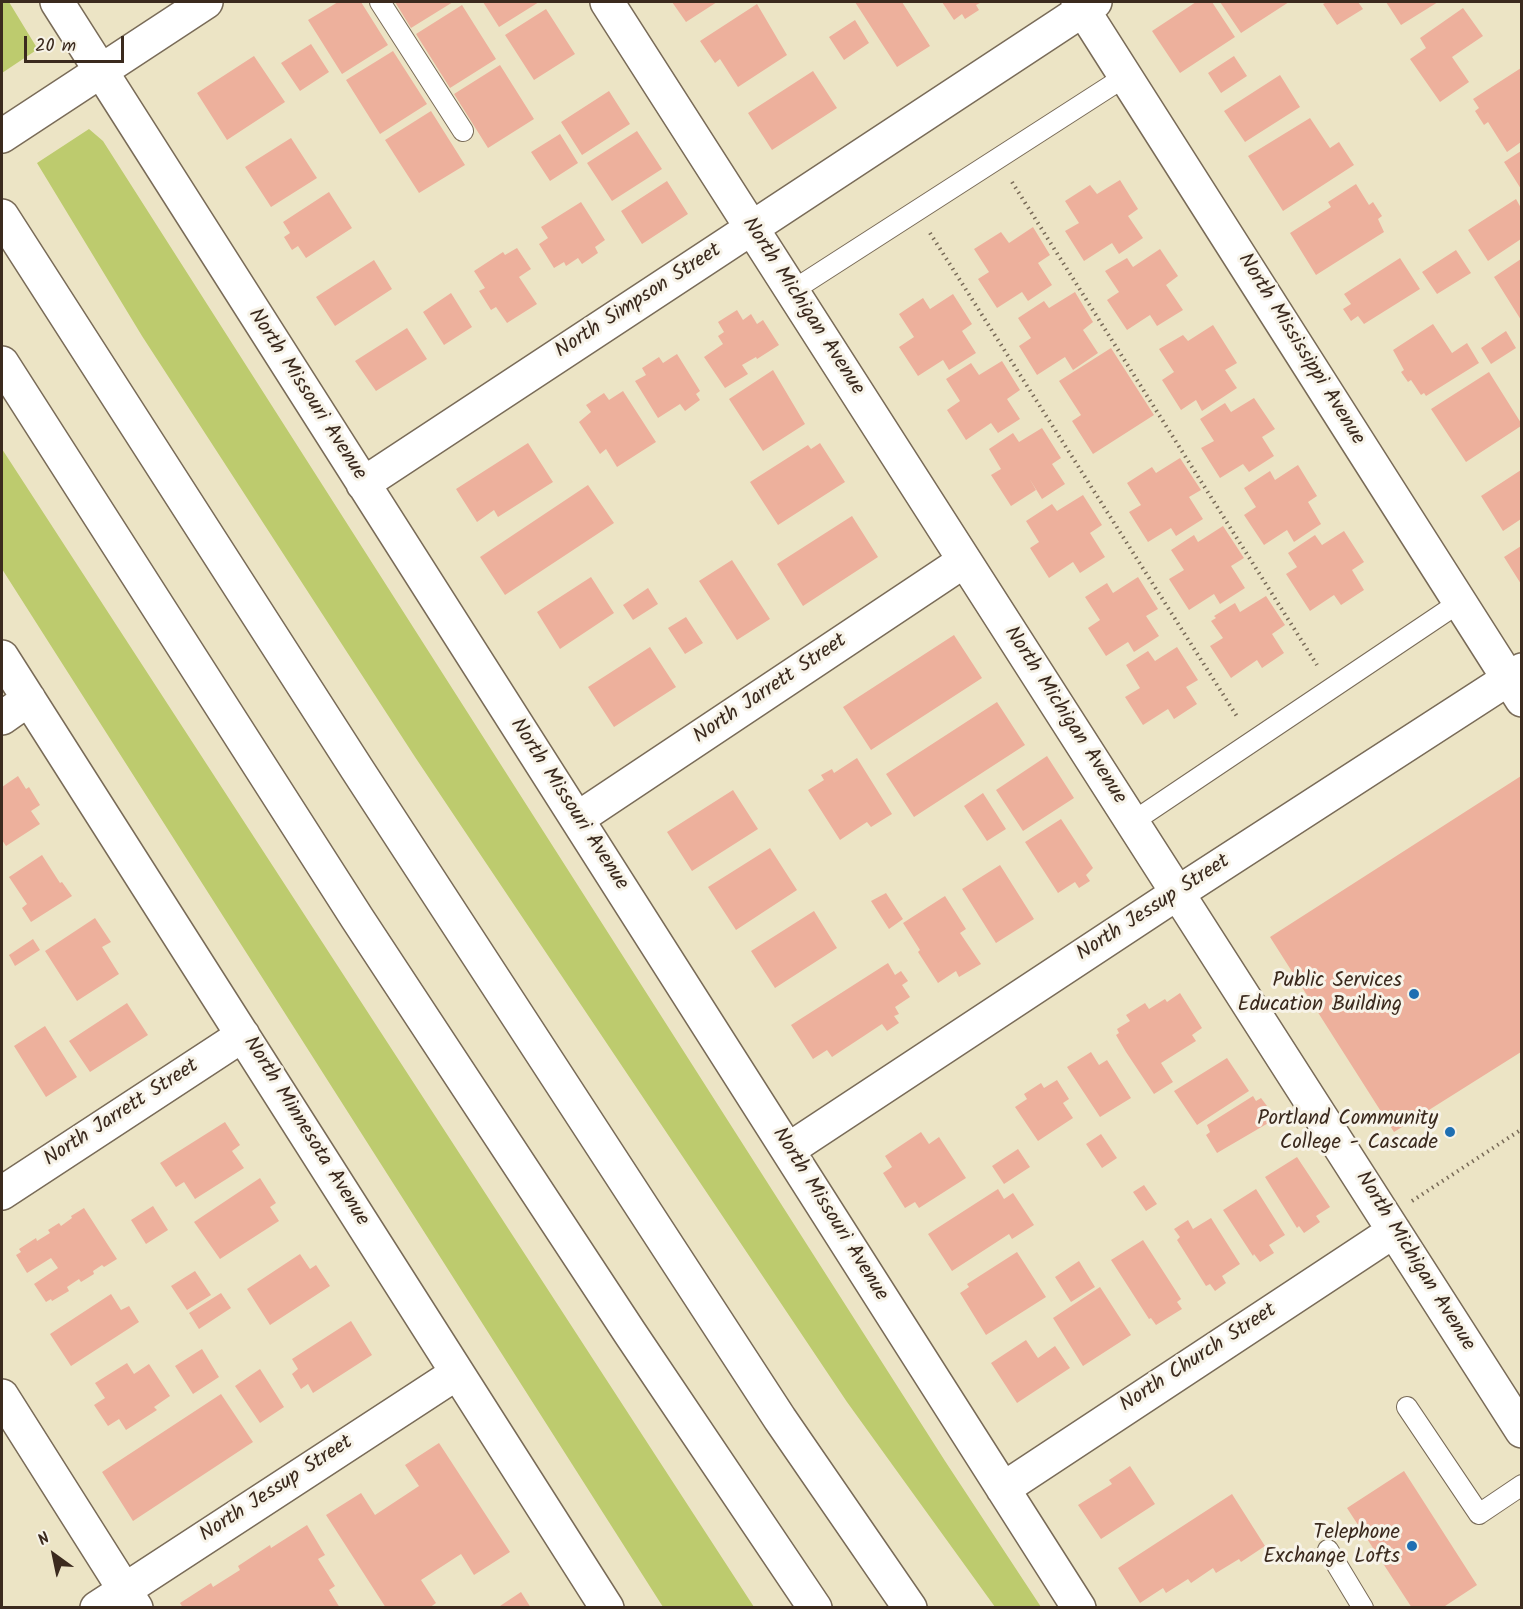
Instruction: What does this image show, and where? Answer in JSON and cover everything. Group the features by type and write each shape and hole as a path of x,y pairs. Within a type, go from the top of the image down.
{"main road":[{"name":"North Missouri Avenue","path":"57,2 1079,1608"},
{"path":"2,136 206,2"},
{"name":"North Michigan Avenue","path":"607,2 1521,1431"},
{"name":"North Simpson Street","path":"363,484 1085,4"},
{"name":"North Mississippi Avenue","path":"1085,4 1126,76 1460,602 1517,683"},
{"path":"2,216 357,769 761,1389 910,1608"},
{"path":"2,363 357,918 630,1334 815,1608"},
{"name":"North Jarrett Street","path":"577,819 964,561"},
{"name":"North Minnesota Avenue","path":"2,657 607,1608"},
{"name":"North Jessup Street","path":"788,1150 1176,894 1517,683"},
{"path":"2,718 29,699"},
{"name":"North Jarrett Street","path":"2,1193 243,1035"},
{"name":"North Church Street","path":"1004,1488 1390,1224"},
{"name":"North Jessup Street","path":"97,1608 130,1598 457,1373"},
{"path":"2,1396 130,1598"},
{"path":"884,1569 921,1608"}],"lane":[{"path":"380,2 463,131"},
{"path":"792,291 1126,76"},
{"path":"1131,823 1460,602"},
{"path":"1407,1407 1479,1514 1521,1485"},
{"path":"1328,1550 1363,1608"}],"path":[{"path":"997,159 1332,689"},
{"path":"916,211 1253,741"},
{"path":"1390,1224 1521,1130"}],"green space":[{"path":"2,2 9,2 37,48 2,73"},
{"path":"89,129 103,141 945,1461 1041,1607 995,1607 847,1402 415,757 142,336 37,163"},
{"path":"2,449 754,1607 663,1607 2,569"}],"building":[{"path":"338,2 361,2 388,45 342,74 308,20"},
{"path":"395,2 453,2 411,28"},
{"path":"483,2 539,2 499,27"},
{"path":"672,2 717,2 686,22"},
{"path":"855,2 902,2 930,46 897,67"},
{"path":"942,2 982,2 976,5 979,10 965,19 962,14 954,20"},
{"path":"1196,2 1212,2 1235,37 1180,73 1152,31"},
{"path":"1220,2 1289,2 1241,33"},
{"path":"1358,2 1363,9 1337,25 1323,4"},
{"path":"1386,2 1438,2 1401,25"},
{"path":"757,4 787,55 738,87 720,59 715,63 700,41"},
{"path":"462,5 496,59 450,88 416,34"},
{"path":"1463,8 1483,36 1452,57 1469,82 1440,102 1410,59 1426,48 1420,38"},
{"path":"546,9 575,54 534,80 505,35"},
{"path":"855,20 869,43 844,60 829,37"},
{"path":"311,44 329,72 300,91 281,63"},
{"path":"393,51 427,104 380,134 346,80"},
{"path":"254,56 285,102 227,140 197,93"},
{"path":"1234,56 1247,76 1221,93 1208,73"},
{"path":"500,65 534,119 488,148 454,94"},
{"path":"1521,68 1521,142 1507,152 1488,122 1484,125 1475,111 1479,108 1473,99"},
{"path":"813,71 837,108 772,150 748,113"},
{"path":"1280,75 1300,107 1245,142 1224,111"},
{"path":"609,91 630,124 582,155 561,122"},
{"path":"431,111 465,165 419,193 385,140"},
{"path":"1310,118 1330,148 1339,142 1354,165 1283,211 1248,156"},
{"path":"637,131 662,169 612,201 587,163"},
{"path":"560,134 578,163 550,181 531,152"},
{"path":"291,138 317,178 271,207 245,167"},
{"path":"1521,151 1521,189 1504,162"},
{"path":"1120,180 1138,209 1128,216 1143,238 1119,254 1112,243 1084,261 1065,231 1079,223 1065,201 1090,185 1097,194"},
{"path":"667,181 688,214 642,244 621,211"},
{"path":"1356,184 1369,205 1373,202 1382,216 1378,219 1384,232 1316,275 1290,233 1331,207 1328,202"},
{"path":"329,192 352,228 306,258 298,246 292,250 284,237 290,233 283,222"},
{"path":"1516,199 1521,208 1521,239 1488,261 1468,230"},
{"path":"581,202 605,240 595,247 598,253 582,264 578,258 566,266 564,262 554,268 539,244 548,238 541,227"},
{"path":"1033,227 1050,255 1038,263 1052,285 1028,301 1022,292 997,308 978,279 989,272 974,249 1001,232 1009,243"},
{"path":"517,248 531,269 519,277 537,304 507,323 496,307 491,310 479,291 485,288 474,271 503,252 505,255"},
{"path":"1160,249 1178,276 1166,285 1183,310 1157,326 1150,315 1127,330 1107,300 1119,292 1105,271 1127,258 1133,267"},
{"path":"1456,250 1471,273 1437,294 1422,272"},
{"path":"1400,258 1420,289 1364,324 1358,316 1351,321 1343,309 1351,304 1344,294"},
{"path":"1521,259 1521,320 1494,277"},
{"path":"374,260 392,289 335,326 316,297"},
{"path":"1075,292 1093,322 1083,330 1098,353 1073,370 1065,357 1037,375 1019,346 1031,338 1018,318 1044,301 1049,308"},
{"path":"451,293 472,327 444,345 423,312"},
{"path":"953,294 972,324 962,331 976,353 949,370 943,360 918,376 899,347 914,337 899,314 923,298 930,309"},
{"path":"737,310 743,320 751,314 757,324 763,320 779,345 757,359 756,357 742,365 748,374 725,388 704,357 723,344 718,336 724,332 718,322"},
{"path":"1433,324 1452,353 1467,343 1479,363 1426,396 1424,393 1421,395 1411,380 1408,382 1401,372 1404,370 1393,350"},
{"path":"1213,325 1237,363 1225,370 1237,388 1202,411 1196,400 1181,410 1162,380 1174,372 1159,349 1183,335 1188,341"},
{"path":"407,328 427,359 376,391 355,361"},
{"path":"1506,331 1516,348 1491,364 1481,348"},
{"path":"1111,348 1154,415 1093,454 1072,421 1081,415 1059,381"},
{"path":"677,354 700,391 696,394 700,400 685,411 680,404 658,418 635,381 646,375 642,368 659,357 663,363"},
{"path":"1002,361 1020,390 1007,399 1020,419 998,433 991,423 966,440 947,410 960,401 946,379 971,363 979,375"},
{"path":"773,370 805,424 763,451 729,399"},
{"path":"1489,372 1521,426 1466,462 1431,409"},
{"path":"623,391 656,442 617,467 606,449 600,454 579,422 591,412 586,405 604,393 609,400"},
{"path":"1254,398 1275,429 1262,437 1274,456 1249,472 1243,464 1220,478 1201,448 1214,441 1200,419 1225,403 1231,412"},
{"path":"1042,428 1061,458 1052,464 1065,484 1042,499 1029,478 1036,490 1011,506 991,475 1001,469 989,449 1013,433 1019,442"},
{"path":"528,443 553,482 498,517 494,510 477,522 456,489"},
{"path":"820,443 845,482 778,525 750,482 808,445 811,449"},
{"path":"1180,458 1201,490 1189,497 1203,519 1176,536 1171,528 1148,542 1129,512 1141,505 1127,483 1152,467 1156,473"},
{"path":"1298,465 1317,496 1308,502 1321,524 1294,542 1287,530 1264,545 1244,515 1256,507 1244,488 1270,471 1275,480"},
{"path":"1521,470 1521,519 1503,531 1481,496"},
{"path":"588,485 614,523 505,595 480,557"},
{"path":"1083,495 1102,525 1090,533 1105,557 1080,573 1073,562 1049,578 1030,548 1039,542 1026,521 1052,504 1057,511"},
{"path":"852,516 878,557 803,606 777,564"},
{"path":"1223,526 1244,558 1231,566 1245,588 1220,604 1214,594 1189,610 1169,579 1184,570 1171,550 1194,535 1198,542"},
{"path":"1344,531 1364,562 1352,570 1364,590 1341,605 1334,595 1310,611 1286,574 1297,567 1288,553 1315,535 1322,545"},
{"path":"1521,546 1521,584 1504,557"},
{"path":"732,560 770,619 737,640 699,581"},
{"path":"591,577 614,613 560,649 537,612"},
{"path":"1138,577 1158,609 1146,616 1159,636 1134,652 1128,642 1106,656 1088,628 1100,620 1085,597 1107,583 1113,593"},
{"path":"648,588 658,604 633,620 623,605"},
{"path":"1266,596 1285,625 1272,634 1284,653 1262,668 1257,660 1231,678 1210,646 1223,638 1211,621 1216,618 1214,616 1235,603 1240,612"},
{"path":"686,617 703,643 685,654 668,628"},
{"path":"954,635 982,678 871,750 843,707"},
{"path":"650,647 676,687 614,727 588,687"},
{"path":"1177,647 1198,680 1186,687 1197,704 1174,719 1168,709 1143,725 1125,697 1140,688 1126,665 1148,651 1155,661"},
{"path":"997,702 1025,745 914,817 886,774"},
{"path":"1047,756 1074,798 1023,831 996,790"},
{"path":"857,758 892,814 871,827 867,822 840,840 808,790 824,780 821,775 832,769 834,773"},
{"path":"18,776 26,789 29,787 40,805 31,811 40,824 6,846 2,840 2,787"},
{"name":"Public Services Education Building","path":"1521,776 1521,1052 1394,1132 1270,937"},
{"path":"733,790 758,829 692,871 667,832"},
{"path":"983,793 1006,829 987,841 964,806"},
{"path":"1061,819 1093,868 1086,875 1090,881 1079,888 1075,882 1058,893 1025,842"},
{"path":"770,848 797,890 736,930 708,887"},
{"path":"42,855 60,883 62,882 72,896 31,922 22,908 27,904 9,877"},
{"path":"1000,865 1034,919 996,943 962,889"},
{"path":"886,893 903,919 889,929 871,901"},
{"path":"945,896 966,929 960,933 981,964 959,977 956,971 938,983 903,923"},
{"path":"814,911 837,948 775,988 751,951"},
{"path":"95,918 111,942 102,947 119,974 77,1001 45,951"},
{"path":"33,939 40,950 15,966 9,955"},
{"path":"888,963 895,975 901,971 908,981 902,985 910,997 895,1007 899,1014 894,1016 899,1023 887,1031 882,1024 832,1057 827,1050 813,1059 791,1025"},
{"path":"1180,993 1202,1028 1192,1035 1196,1041 1161,1063 1173,1082 1154,1094 1116,1035 1119,1033 1117,1029 1130,1021 1126,1015 1145,1003 1149,1009 1165,999 1167,1002"},
{"path":"127,1003 148,1035 90,1072 69,1041"},
{"path":"45,1026 77,1077 46,1097 14,1046"},
{"path":"1091,1052 1099,1065 1107,1060 1131,1098 1100,1117 1067,1067"},
{"path":"1227,1058 1249,1091 1197,1125 1174,1091"},
{"path":"1057,1080 1069,1099 1063,1103 1073,1118 1038,1141 1015,1107 1027,1099 1024,1094 1041,1083 1044,1088"},
{"path":"1253,1096 1256,1101 1261,1098 1267,1106 1261,1109 1270,1122 1217,1153 1206,1135 1210,1132 1207,1125"},
{"path":"225,1122 240,1145 232,1151 244,1168 195,1199 184,1182 176,1187 160,1163"},
{"path":"921,1132 929,1144 939,1137 966,1178 919,1208 915,1202 905,1208 883,1173 892,1167 885,1156"},
{"path":"1101,1134 1117,1158 1102,1168 1086,1144"},
{"path":"1018,1149 1030,1167 1004,1184 992,1166"},
{"path":"1297,1157 1330,1207 1316,1216 1320,1222 1304,1233 1299,1226 1297,1228 1265,1177"},
{"path":"260,1178 276,1203 270,1207 279,1221 220,1259 194,1222"},
{"path":"1144,1185 1157,1204 1146,1211 1133,1192"},
{"path":"998,1189 1004,1199 1013,1193 1034,1225 1012,1239 1009,1234 952,1271 928,1234"},
{"path":"1256,1189 1285,1235 1269,1245 1274,1253 1260,1262 1254,1254 1253,1256 1223,1210"},
{"path":"153,1206 168,1230 146,1244 131,1220"},
{"path":"84,1208 117,1259 104,1267 102,1265 93,1271 94,1274 81,1282 79,1279 67,1287 69,1291 46,1302 34,1284 58,1268 51,1258 27,1273 16,1255 21,1252 19,1249 36,1238 37,1241 50,1233 48,1230 59,1223 61,1226"},
{"path":"1211,1218 1240,1264 1222,1276 1226,1283 1215,1291 1210,1284 1206,1286 1177,1240 1180,1237 1174,1229 1188,1220 1193,1229"},
{"path":"1143,1240 1181,1299 1177,1302 1182,1309 1156,1325 1151,1318 1149,1319 1111,1260"},
{"path":"1017,1252 1046,1297 986,1335 960,1293 969,1287 967,1284"},
{"path":"300,1254 310,1269 316,1265 330,1286 270,1325 247,1289"},
{"path":"1079,1261 1095,1287 1071,1302 1055,1277"},
{"path":"195,1271 211,1295 187,1310 171,1286"},
{"path":"1100,1287 1131,1335 1083,1366 1053,1318"},
{"path":"221,1293 231,1308 199,1329 189,1313"},
{"path":"111,1294 121,1310 129,1306 139,1322 71,1366 50,1334"},
{"path":"351,1321 372,1355 313,1393 308,1384 301,1389 292,1374 298,1369 292,1359"},
{"path":"1026,1340 1038,1358 1055,1346 1070,1368 1017,1403 991,1363"},
{"path":"202,1349 219,1377 193,1394 175,1366"},
{"path":"127,1363 134,1374 149,1364 170,1396 154,1407 157,1410 126,1430 119,1419 108,1426 94,1405 105,1398 95,1383"},
{"path":"260,1369 284,1407 260,1423 235,1386"},
{"path":"221,1394 253,1442 133,1521 102,1472"},
{"path":"439,1443 510,1552 474,1575 461,1554 421,1580 436,1603 429,1608 386,1608 326,1515 361,1493 375,1515 419,1486 405,1465"},
{"path":"1130,1466 1155,1504 1101,1539 1078,1505 1112,1484 1109,1480"},
{"name":"Telephone Exchange Lofts","path":"1404,1471 1477,1585 1442,1608 1412,1608 1347,1508"},
{"path":"1232,1494 1265,1546 1241,1562 1239,1559 1216,1573 1213,1568 1191,1583 1188,1579 1166,1593 1163,1588 1140,1603 1118,1568"},
{"path":"307,1525 325,1555 318,1559 335,1586 329,1590 340,1608 183,1608 180,1603 211,1583 213,1587 240,1570 238,1566"},
{"path":"521,1592 531,1608 497,1608"}],"place":[{"name":"Public Services Education Building","path":"1414,994"},
{"name":"Portland Community College - Cascade","path":"1450,1132"},
{"name":"Telephone Exchange Lofts","path":"1412,1546"}]}
